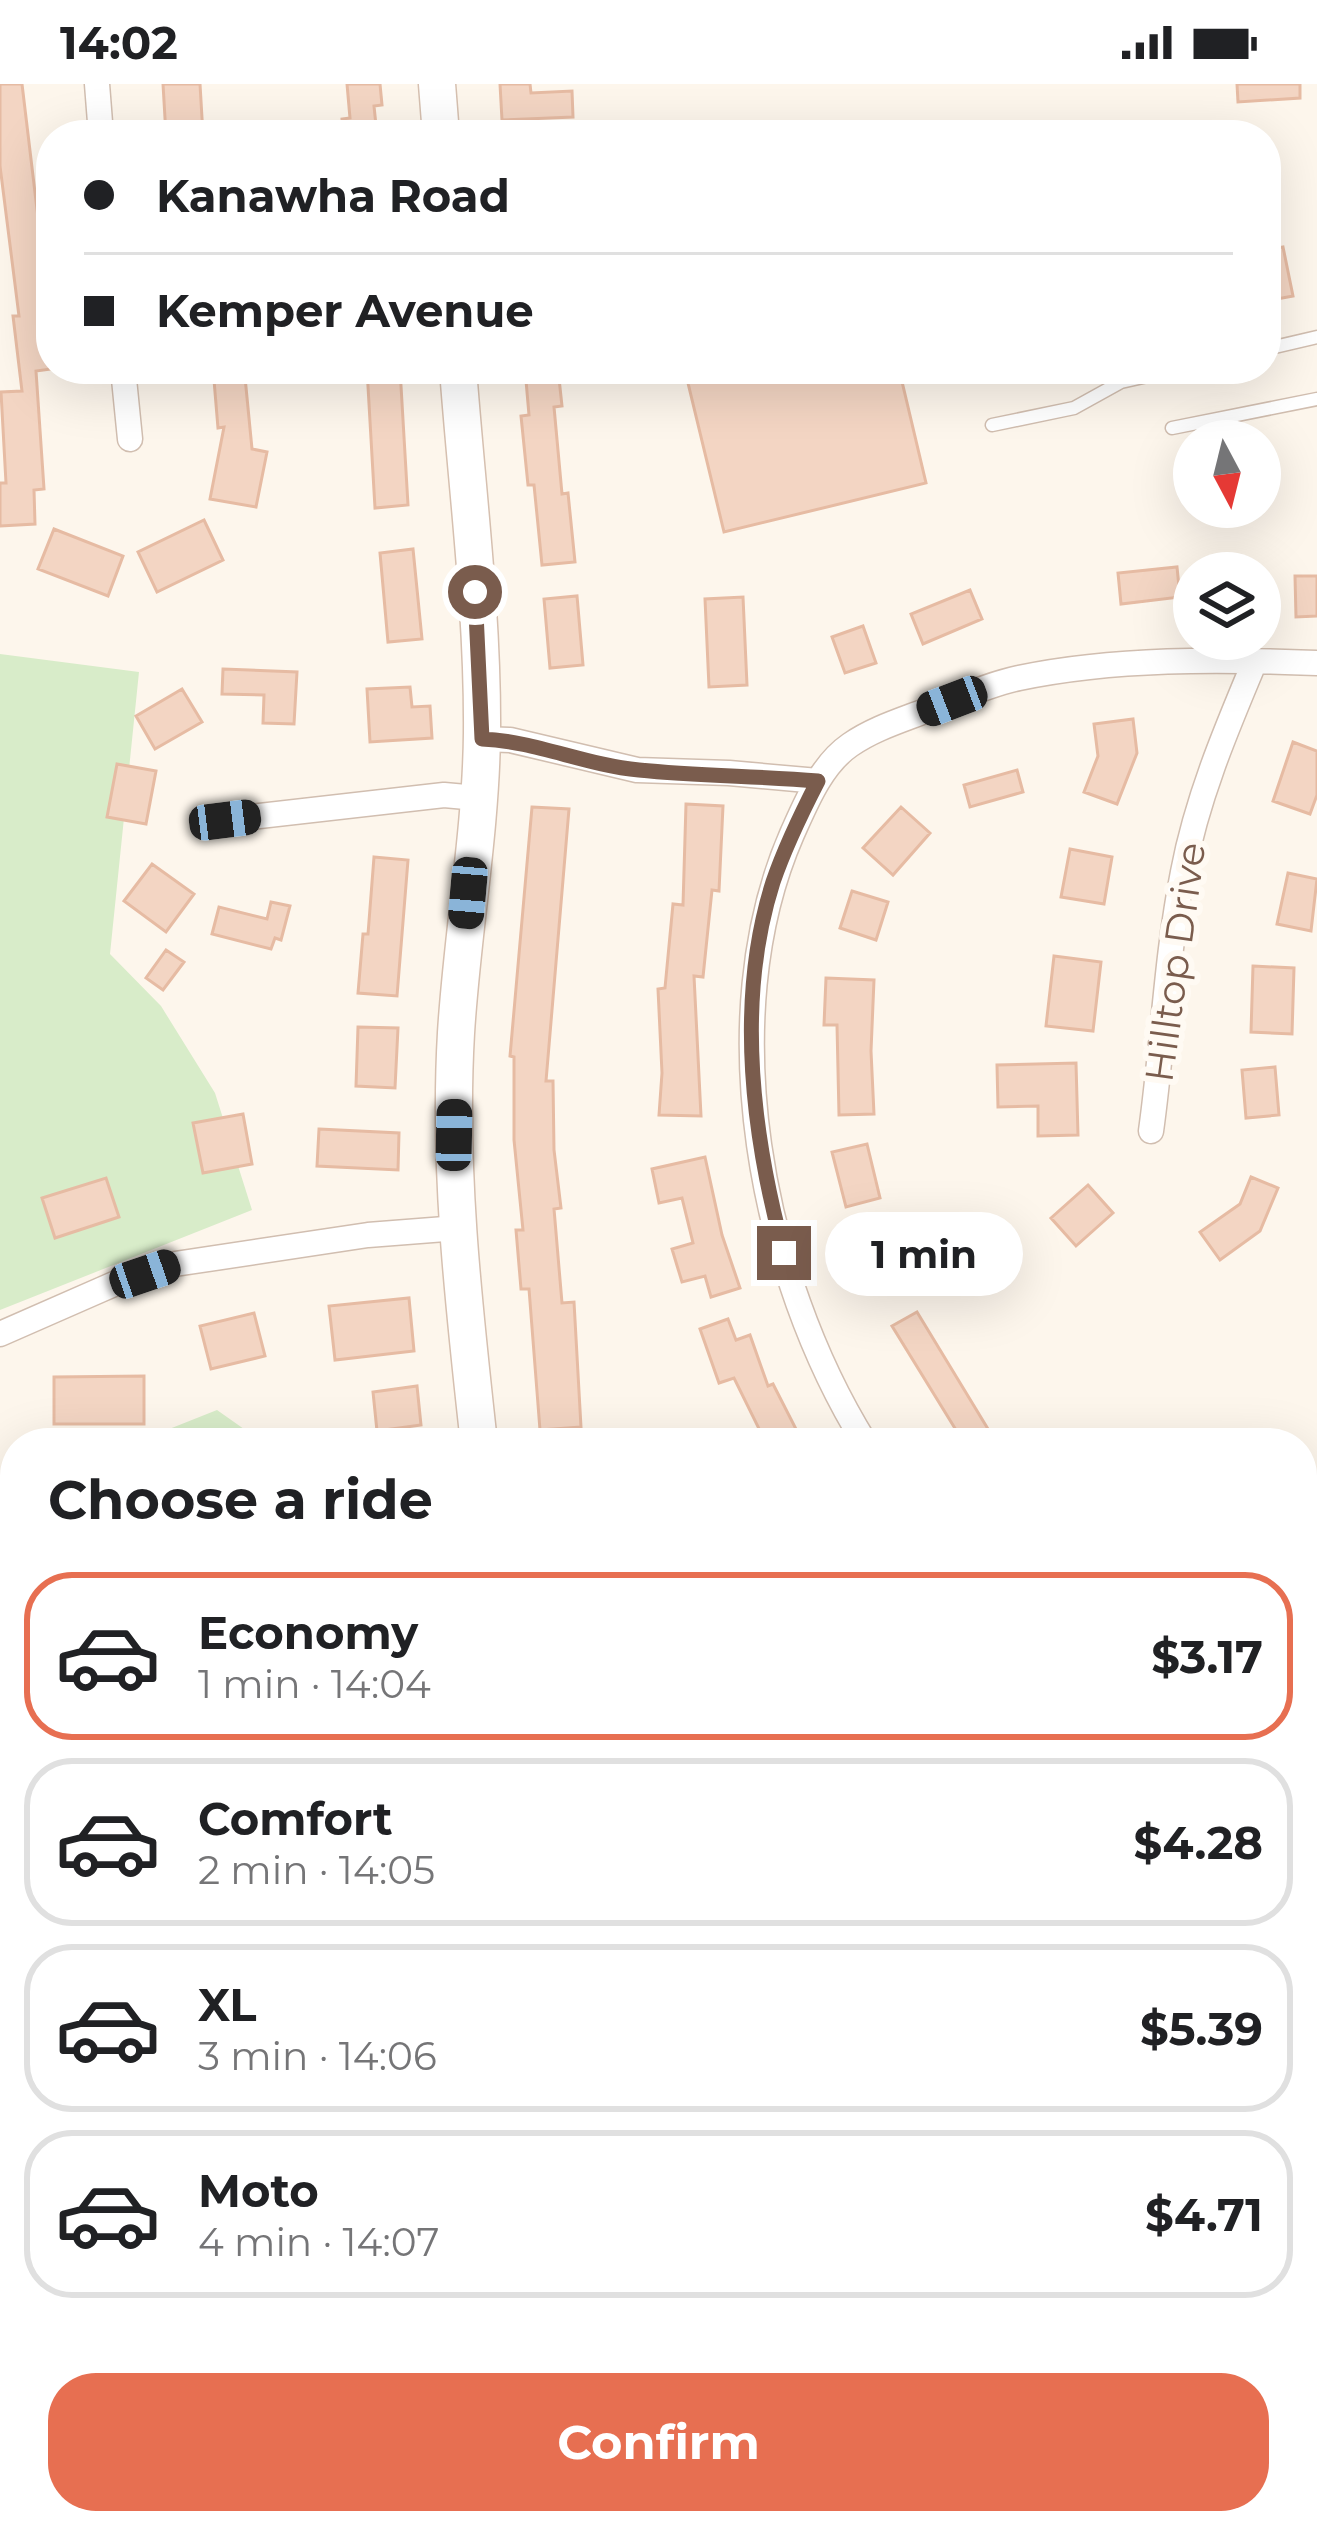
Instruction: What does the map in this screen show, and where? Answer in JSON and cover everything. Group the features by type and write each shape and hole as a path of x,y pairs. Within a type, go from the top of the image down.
{"street":[{"path":"97,84 100,120"},
{"path":"437,84 440,120"},
{"path":"124,384 130,439"},
{"path":"459,384 481,681 482,739 456,1036 458,1228 478,1428"},
{"name":"Hilltop Drive","path":"1150,1131 1172,929 1184,867 1219,748 1255,661"},
{"path":"857,1428 830,1378 793,1284 763,1157 754,1076 753,985 765,913 783,854 818,781 831,761 879,728 1019,678 1116,666 1317,663"},
{"path":"482,739 510,740 637,770 818,781"},
{"path":"225,820 444,796 477,798"},
{"path":"0,1334 175,1264 368,1235 458,1228"}],"lane":[{"path":"1281,345 1317,337"},
{"path":"992,425 1074,408 1117,384"},
{"path":"1172,428 1317,399"}],"green space":[{"path":"0,654 139,672 110,954 161,1006 215,1093 252,1210 0,1310"},
{"path":"217,1410 243,1428 172,1428"}],"building":[{"path":"0,84 22,84 36,201 36,384 44,489 34,490 35,524 0,526 0,483 6,483 1,392 22,391 13,316 19,316 0,166"},
{"path":"163,84 200,84 202,120 165,120"},
{"path":"347,84 380,84 382,105 374,106 375,120 342,120 350,118"},
{"path":"500,84 530,84 531,93 572,91 573,117 502,120"},
{"path":"1237,84 1300,84 1300,98 1238,102"},
{"path":"1281,247 1293,296 1281,298"},
{"path":"214,384 246,384 252,449 267,452 256,507 210,499 224,427 218,428"},
{"path":"368,384 401,384 408,505 375,508"},
{"path":"526,384 560,384 562,406 554,407 562,494 568,493 575,562 542,565 521,416 529,415"},
{"path":"688,384 903,384 926,483 724,532"},
{"path":"204,520 223,560 157,592 138,552"},
{"path":"54,529 123,556 108,596 38,569"},
{"path":"413,549 422,639 388,642 380,553"},
{"path":"1173,567 1173,598 1121,604 1118,573"},
{"path":"1295,576 1317,576 1317,616 1296,617"},
{"path":"970,590 982,619 923,644 911,614"},
{"path":"577,596 583,665 550,668 544,599"},
{"path":"743,597 747,685 709,687 705,599"},
{"path":"863,626 876,663 845,673 832,637"},
{"path":"223,669 297,672 294,724 263,723 264,695 222,694"},
{"path":"410,687 412,707 430,706 432,738 370,742 367,689"},
{"path":"182,689 202,722 155,749 136,716"},
{"path":"1133,719 1137,753 1117,804 1084,792 1098,756 1094,724"},
{"path":"1293,742 1317,751 1317,795 1310,814 1273,801"},
{"path":"117,764 156,771 146,824 107,817"},
{"path":"1017,770 1023,792 970,807 964,785"},
{"path":"686,804 723,806 719,891 712,890 703,977 694,976 701,1116 659,1115 658,989 665,988 673,904 683,905"},
{"path":"532,807 569,809 546,1081 553,1081 561,1208 554,1209 562,1303 574,1302 581,1427 540,1428 529,1289 521,1289 516,1230 523,1230 514,1140 514,1057 510,1056"},
{"path":"901,807 930,833 893,875 863,848"},
{"path":"1070,849 1112,857 1104,904 1061,897"},
{"path":"374,857 408,860 397,996 358,993"},
{"path":"152,864 194,894 166,932 124,901"},
{"path":"1288,873 1317,879 1311,931 1277,924"},
{"path":"852,891 888,902 876,940 840,928"},
{"path":"271,902 290,906 281,940 275,938 271,949 212,934 219,907 267,919"},
{"path":"166,950 184,962 163,990 146,978"},
{"path":"1054,956 1101,962 1093,1031 1046,1026"},
{"path":"1253,966 1294,968 1292,1034 1251,1032"},
{"path":"826,978 874,980 874,1114 839,1115 837,1025 824,1025"},
{"path":"358,1027 398,1028 395,1088 356,1086"},
{"path":"1076,1063 1078,1135 1038,1136 1038,1106 998,1107 997,1065"},
{"path":"1275,1067 1279,1115 1246,1118 1242,1070"},
{"path":"243,1114 252,1164 203,1173 193,1123"},
{"path":"319,1129 399,1133 398,1170 317,1166"},
{"path":"867,1144 880,1198 846,1207 832,1152"},
{"path":"705,1157 722,1235 740,1288 711,1297 705,1276 682,1282 672,1249 693,1243 682,1198 659,1203 652,1169"},
{"path":"1251,1177 1278,1188 1260,1231 1220,1260 1200,1232 1240,1204"},
{"path":"106,1178 119,1217 55,1238 42,1198"},
{"path":"1088,1185 1113,1213 1076,1246 1051,1218"},
{"path":"409,1298 414,1351 335,1360 329,1306"},
{"path":"917,1312 987,1428 955,1428 892,1326"},
{"path":"254,1313 265,1356 211,1369 200,1326"},
{"path":"728,1319 736,1340 750,1335 768,1386 773,1384 795,1428 759,1428 734,1378 719,1383 700,1329"},
{"path":"144,1376 144,1424 54,1424 54,1377"},
{"path":"417,1386 421,1425 377,1428 373,1392"}],"route":[{"path":"475,592 482,739 510,740 637,770 818,781 773,883 753,985 755,1097 784,1253"}]}
